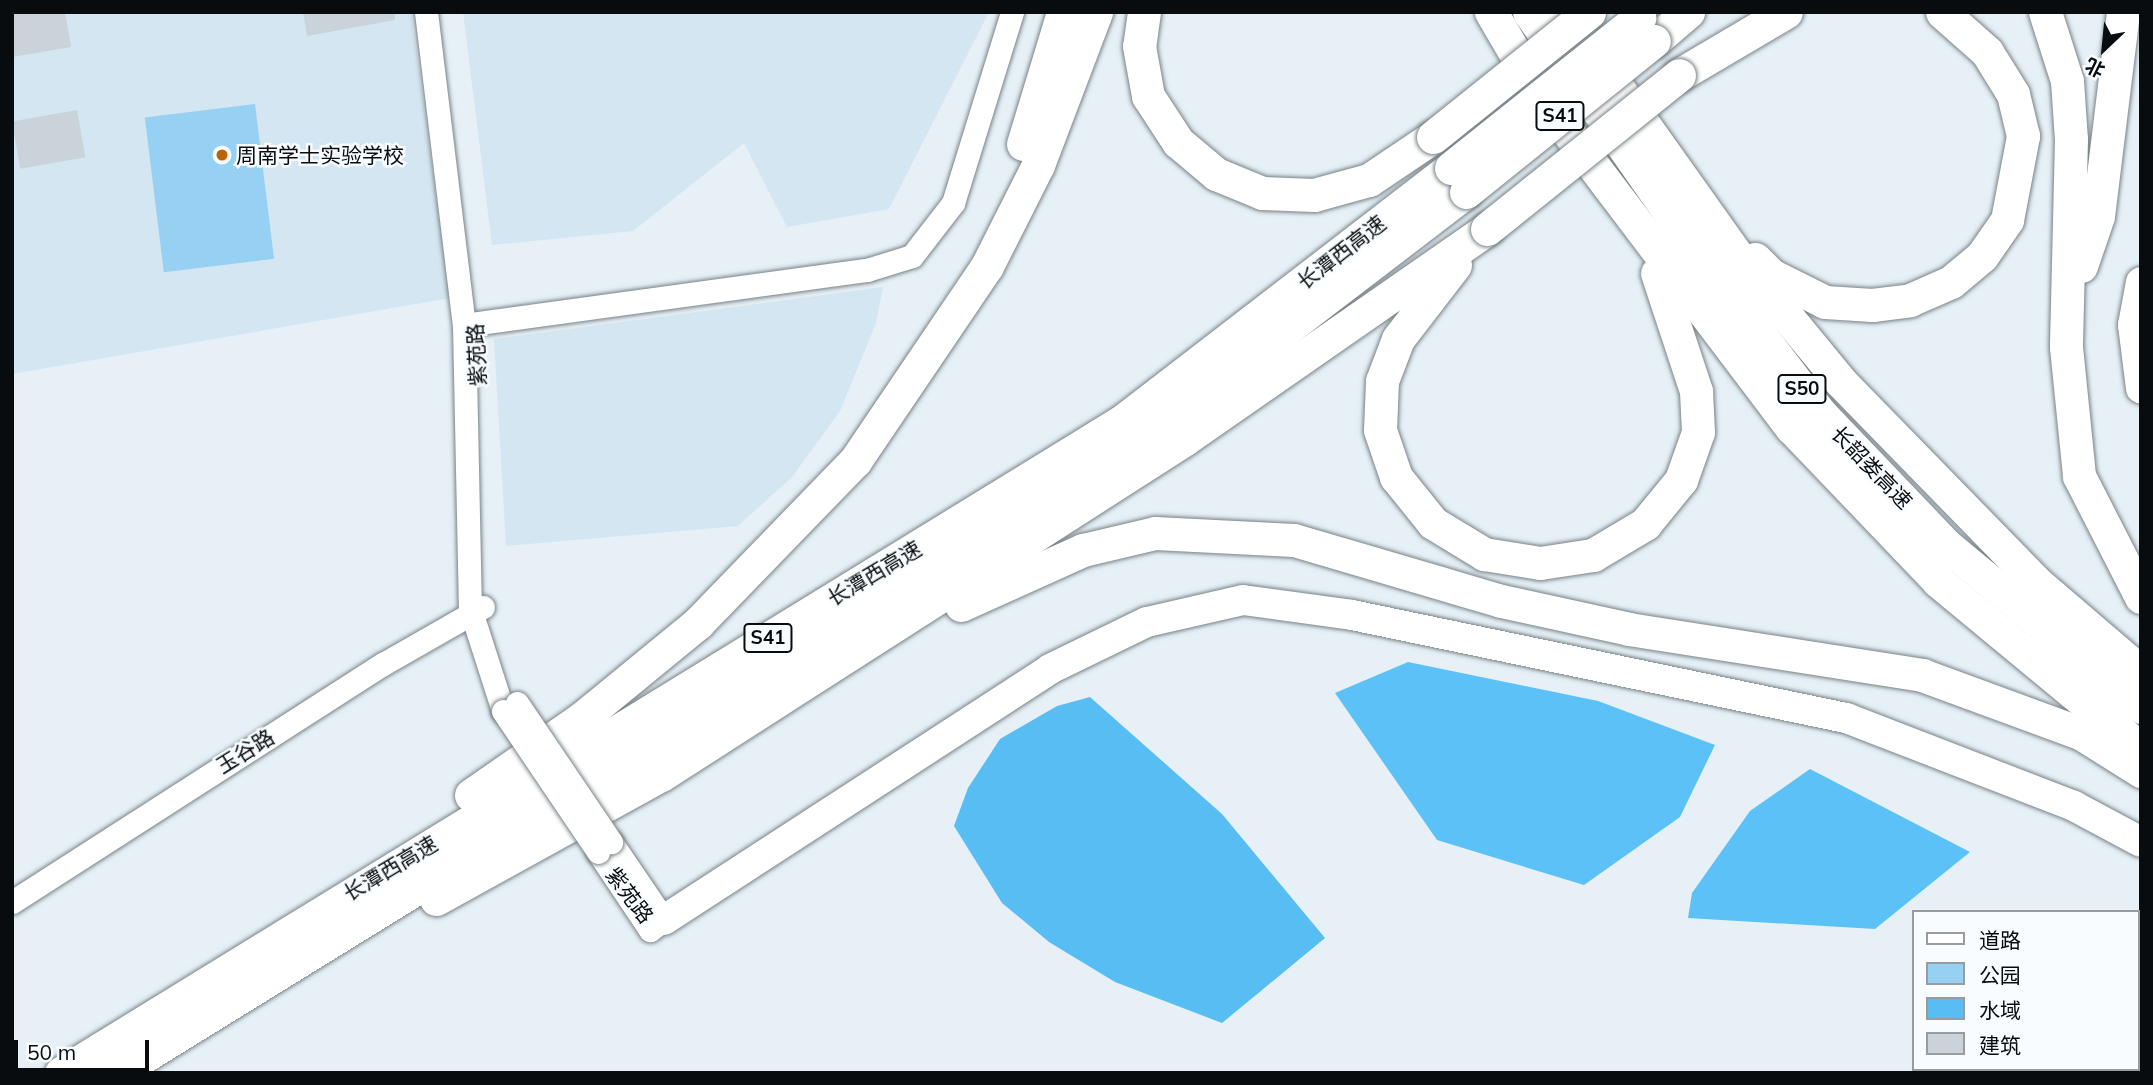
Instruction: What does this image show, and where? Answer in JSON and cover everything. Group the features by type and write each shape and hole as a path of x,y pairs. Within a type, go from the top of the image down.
{"highway":[{"path":"939,344 1016,164 1063,12"},
{"path":"208,980 582,718 698,623 855,461 939,344 1038,164 1096,12"},
{"path":"1144,12 1139,46 1148,96 1178,142 1216,174 1262,193 1314,195 1369,180 1433,137 1588,12"},
{"path":"1482,12 1514,51 1630,214 1791,428 1919,562 2141,749"},
{"path":"1491,12 1514,51"},
{"name":"长韶娄高速","path":"1530,12 1700,256 1821,414 1947,545 2141,707"},
{"name":"长韶娄高速","path":"1564,12 1705,210 1841,382 2037,583 2141,672"},
{"name":"长潭西高速","path":"117,1073 1136,444 1646,24 1688,12"},
{"path":"175,1035 567,828 758,712 1185,439 1487,229 1679,75 1751,12"},
{"path":"1679,75 1786,12"},
{"path":"1705,210 1771,275 1825,302 1910,300 1951,282 1982,256 2007,220 2023,136 2013,94 1987,52 1942,12"},
{"path":"2045,12 2067,81 2073,232 2068,403 2079,477 2141,597"},
{"path":"2069,301 2098,216 2123,12"},
{"name":"长潭西高速","path":"61,1073 208,980 1121,422 1459,180"},
{"path":"1487,229 1398,338 1382,381 1380,430 1396,477 1433,523 1483,554 1540,563 1593,555 1645,524 1681,480 1698,432 1696,391 1676,316 1630,214"},
{"path":"2141,282 2133,324 2141,388"},
{"path":"758,712 974,597 1083,550 1155,533 1224,532 1294,540 1501,601 1629,629 1922,675 2082,734 2141,771"},
{"path":"664,920 1050,669 1147,622 1243,600 1352,615 1846,718 2074,806 2141,842"}],"street":[{"name":"紫苑路","path":"426,12 468,318"},
{"name":"紫苑路","path":"438,12 468,318 476,606 510,707 604,847 650,930 664,920"},
{"path":"468,318 860,257 898,246 923,226 944,193 1000,12"},
{"path":"468,318 867,270 912,256 953,203 1012,12"},
{"name":"玉谷路","path":"12,891 378,655 476,606"},
{"name":"玉谷路","path":"12,902 476,606"}],"shaded area":[{"name":"周南学士实验学校","path":"12,12 411,12 450,298 12,374"},
{"path":"463,12 989,12 889,209 787,227 744,143 633,231 492,245"},
{"path":"883,287 876,323 840,411 792,477 738,526 506,546 494,339"},
{"path":"1408,662 1598,701 1715,745 1680,817 1584,885 1437,840 1335,693"},
{"path":"1810,769 1970,852 1875,929 1688,918 1692,893 1750,811"}],"green space":[{"path":"255,104 274,259 164,272 145,118"}],"water":[{"path":"1090,697 1222,814 1325,938 1222,1023 1115,982 1049,942 1002,903 954,826 968,788 1000,739 1057,706"}],"building":[{"path":"12,12 65,12 71,47 12,57"},
{"path":"303,12 395,12 395,20 307,36"},
{"path":"77,110 85,157 20,169 12,121"}],"place":[{"name":"周南学士实验学校","path":"222,155"}]}
